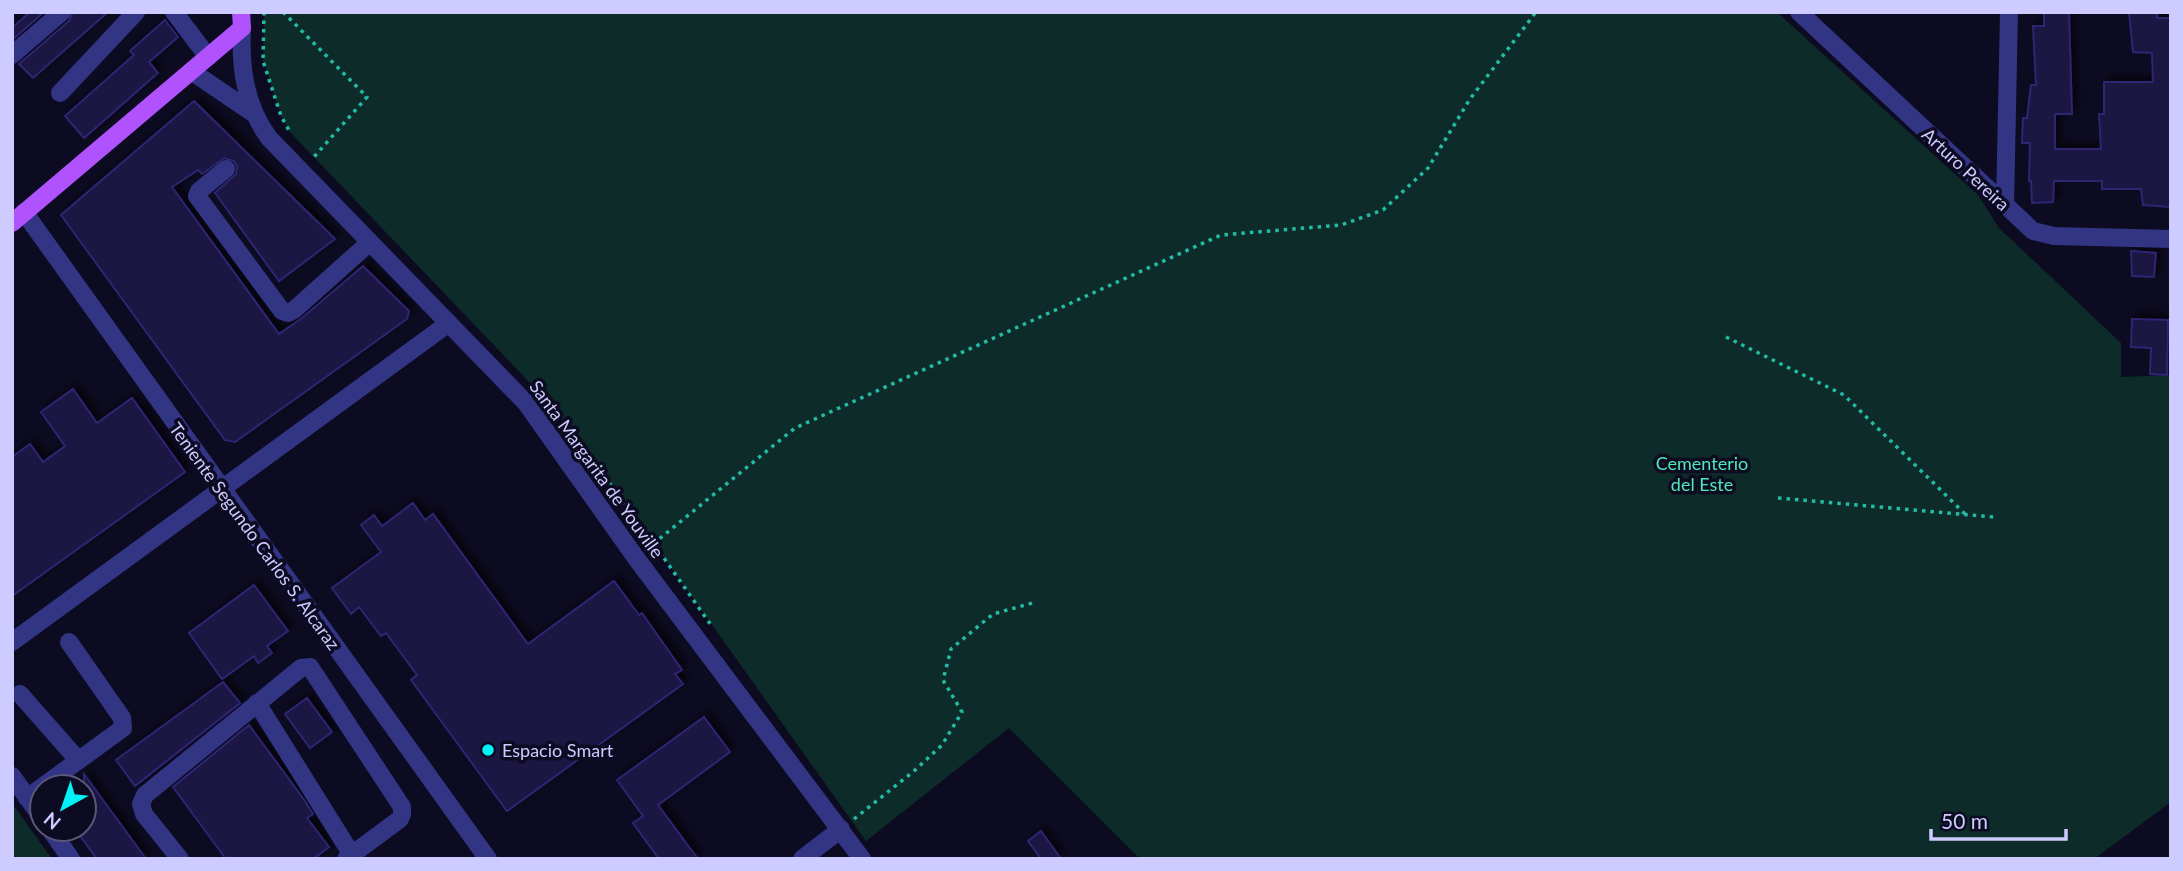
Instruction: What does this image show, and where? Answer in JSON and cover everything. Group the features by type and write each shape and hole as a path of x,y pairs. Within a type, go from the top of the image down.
{"main road":[{"path":"18,217 208,57 241,20"}],"street":[{"path":"12,55 62,12"},
{"path":"60,93 136,12"},
{"path":"174,12 208,57"},
{"name":"Arturo Pereira","path":"1800,12 2033,230 2054,236 2171,239"},
{"path":"2005,205 2009,12"},
{"name":"Santa Margarita de Youville","path":"241,20 242,74 253,113 269,138 526,403 636,558 847,824 862,859"},
{"path":"191,71 253,113"},
{"path":"226,169 199,191 197,196 282,311 288,313 294,310 369,243"},
{"name":"Teniente Segundo Carlos S. Alcaraz","path":"18,217 221,489 488,859"},
{"path":"12,642 449,323"},
{"path":"12,776 27,798 117,732 124,724 69,642"},
{"path":"180,859 144,814 141,804 145,795 257,703 301,668 310,667 395,796 402,807 400,819 349,857 257,703"},
{"path":"20,695 78,760"},
{"path":"802,859 847,824"},
{"path":"60,843 71,859"}],"path":[{"path":"283,12 367,97 313,158"},
{"path":"653,544 795,428 858,399 1221,235 1340,225 1383,210 1428,168 1470,99 1536,12"},
{"path":"1726,337 1844,395 1965,514"},
{"path":"1778,498 1994,517"},
{"path":"847,824 942,745 962,712 943,680 951,649 993,614 1035,603"}],"green space":[{"name":"Cementerio del Este","path":"264,12 1777,12 1978,195 1999,228 2121,343 2121,377 2171,375 2171,802 2094,859 1140,859 1009,728 866,841 638,521 551,405 289,131 281,116 263,61"},
{"path":"12,803 28,825 28,843 41,843 52,859 12,859"}],"building":[{"path":"30,12 44,12 12,40 12,28"},
{"path":"73,12 108,12 33,78 19,64 69,21"},
{"path":"2044,12 2069,12 2072,114 2055,114 2055,149 2101,149 2099,114 2104,114 2104,82 2153,82 2152,53 2133,52 2129,12 2157,12 2157,18 2171,18 2170,207 2143,205 2141,189 2102,189 2102,181 2054,181 2053,202 2032,203 2029,181 2030,143 2022,143 2023,118 2027,118 2031,85 2036,85 2033,26 2044,26"},
{"path":"165,20 178,37 149,62 158,73 84,138 65,116 134,55 130,51"},
{"path":"194,101 335,239 279,281 215,193 236,174 234,161 224,158 202,174 198,170 172,187 279,334 363,266 409,311 407,319 235,442 225,440 61,215"},
{"path":"2131,251 2156,253 2154,277 2132,276"},
{"path":"2132,319 2168,320 2167,375 2150,374 2151,348 2131,347"},
{"path":"73,389 97,423 132,398 185,472 12,596 12,457 30,444 43,462 65,446 41,412"},
{"path":"413,503 425,520 433,514 528,644 614,581 639,615 642,613 682,670 675,674 683,684 507,811 411,680 417,675 386,633 381,636 359,607 351,614 332,588 381,552 361,525 374,515 382,526"},
{"path":"254,585 288,631 267,646 272,653 258,663 254,656 222,679 189,633"},
{"path":"223,682 240,703 135,786 116,760"},
{"path":"307,698 332,732 310,748 285,714"},
{"path":"704,717 730,752 658,805 698,859 659,859 633,823 643,816 617,780"},
{"path":"249,725 305,801 313,814 307,818 329,847 313,859 226,859 173,787"},
{"path":"98,793 146,859 97,859 85,843 98,843"},
{"path":"1041,831 1061,859 1041,859 1028,841"}],"place":[{"name":"Espacio Smart","path":"488,750"}]}
